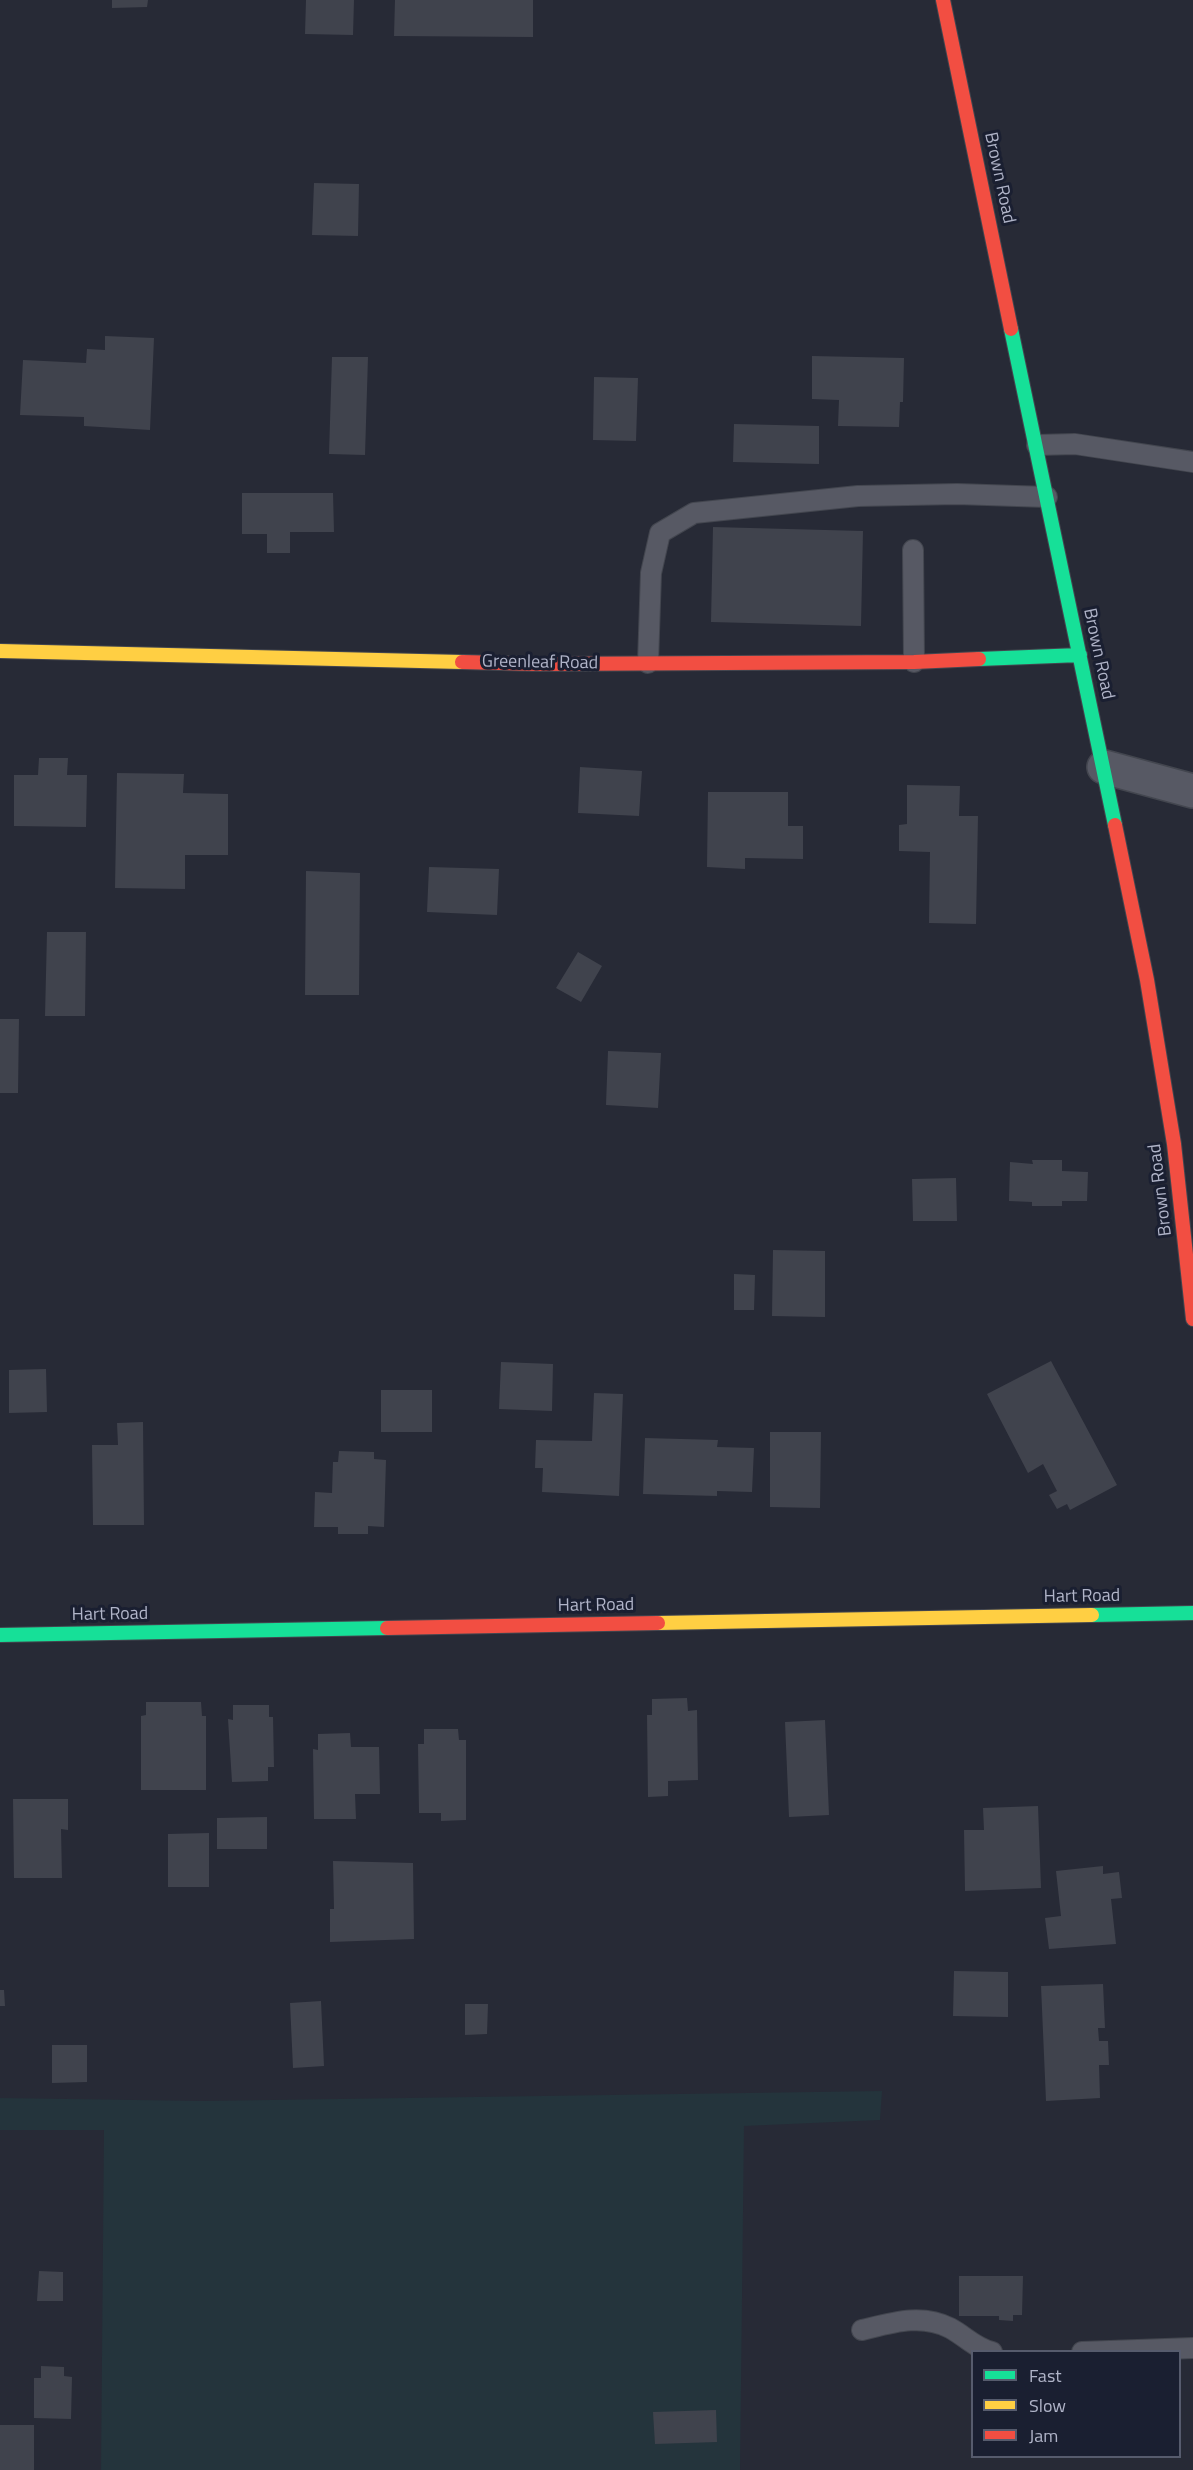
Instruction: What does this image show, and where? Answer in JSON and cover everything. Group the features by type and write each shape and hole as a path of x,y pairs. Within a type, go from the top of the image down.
{"street":[{"name":"Brown Road","path":"943,0 1147,980 1172,1132 1193,1319"},
{"name":"Greenleaf Road","path":"0,651 527,663 914,662 1080,655"},
{"path":"1104,767 1193,791"},
{"name":"Hart Road","path":"0,1635 1193,1613"}],"lane":[{"path":"1036,445 1075,444 1193,462"},
{"path":"648,663 651,573 660,533 694,513 858,496 957,494 1047,497"},
{"path":"913,550 914,662"},
{"path":"862,2330 910,2319 949,2327 985,2350"},
{"path":"1138,2350 1193,2348"}],"shaded area":[{"path":"882,2091 880,2120 744,2126 740,2470 101,2470 104,2130 0,2130 0,2098 202,2101"}],"building":[{"path":"112,0 148,0 147,7 112,8"},
{"path":"306,0 354,0 353,35 305,34"},
{"path":"395,0 533,0 533,37 394,36"},
{"path":"314,183 359,184 358,236 312,235"},
{"path":"105,336 154,338 150,430 84,426 84,417 20,415 23,360 86,363 87,349 105,350"},
{"path":"812,356 904,358 903,402 900,402 899,427 838,426 839,400 812,399"},
{"path":"332,357 368,357 365,455 329,454"},
{"path":"594,377 638,378 636,441 593,440"},
{"path":"734,424 819,426 819,464 733,462"},
{"path":"242,493 333,493 334,532 290,532 290,553 267,553 267,534 242,534"},
{"path":"713,527 863,531 861,626 711,622"},
{"path":"39,758 68,758 67,775 87,775 86,827 14,826 14,775 38,775"},
{"path":"580,767 642,771 639,816 578,813"},
{"path":"117,773 184,774 183,793 228,794 228,855 185,855 185,889 115,888"},
{"path":"907,785 960,786 959,816 978,816 976,924 929,923 930,852 899,851 899,825 907,824"},
{"path":"708,792 788,792 788,826 803,826 803,859 745,858 745,869 707,867"},
{"path":"429,867 499,869 497,915 427,912"},
{"path":"306,871 360,873 359,995 305,995"},
{"path":"47,932 86,932 85,1016 45,1016"},
{"path":"578,952 602,966 581,1002 556,988"},
{"path":"0,1019 19,1019 18,1093 0,1093"},
{"path":"608,1051 661,1053 658,1108 606,1105"},
{"path":"1032,1160 1062,1160 1062,1171 1088,1172 1087,1201 1062,1201 1062,1206 1032,1206 1032,1202 1009,1201 1010,1162 1033,1164"},
{"path":"956,1178 957,1221 913,1221 912,1179"},
{"path":"773,1250 825,1251 825,1317 772,1316"},
{"path":"734,1274 755,1275 754,1310 734,1310"},
{"path":"1051,1361 1117,1485 1070,1510 1067,1504 1057,1509 1049,1495 1057,1491 1043,1464 1028,1473 987,1394"},
{"path":"501,1362 553,1364 552,1411 499,1409"},
{"path":"46,1369 47,1412 9,1413 9,1370"},
{"path":"381,1390 432,1390 432,1432 381,1432"},
{"path":"594,1393 623,1394 619,1496 542,1492 543,1468 535,1468 536,1440 592,1441"},
{"path":"143,1422 144,1525 93,1525 92,1445 118,1445 117,1423"},
{"path":"770,1432 821,1432 820,1508 770,1507"},
{"path":"645,1438 718,1440 717,1447 754,1448 752,1492 717,1491 717,1496 643,1494"},
{"path":"339,1451 374,1452 374,1459 386,1460 384,1527 368,1526 368,1534 338,1534 338,1527 314,1527 315,1492 332,1493 333,1462 338,1462"},
{"path":"687,1698 688,1711 697,1710 698,1780 668,1781 668,1796 648,1797 647,1715 652,1715 652,1699"},
{"path":"146,1702 201,1702 202,1716 206,1716 206,1790 141,1790 141,1716 146,1715"},
{"path":"233,1705 269,1705 269,1717 273,1717 274,1767 268,1767 268,1781 232,1782 228,1719 233,1720"},
{"path":"825,1720 829,1815 789,1817 785,1722"},
{"path":"424,1729 458,1729 459,1740 466,1740 466,1820 441,1821 441,1813 419,1813 418,1744 424,1744"},
{"path":"350,1733 351,1747 379,1747 380,1794 355,1794 356,1819 314,1819 313,1749 318,1750 318,1734"},
{"path":"13,1799 68,1799 68,1830 61,1829 62,1878 14,1878"},
{"path":"1038,1806 1041,1888 965,1891 964,1830 984,1830 983,1808"},
{"path":"267,1817 267,1849 217,1849 217,1818"},
{"path":"209,1833 209,1887 168,1887 168,1834"},
{"path":"333,1861 413,1863 414,1939 330,1942 330,1909 334,1909"},
{"path":"1103,1866 1103,1874 1119,1872 1122,1898 1111,1899 1116,1944 1049,1949 1045,1918 1061,1916 1056,1871"},
{"path":"954,1971 1008,1972 1008,2017 953,2016"},
{"path":"1103,1984 1105,2028 1098,2028 1099,2041 1108,2041 1109,2065 1099,2065 1100,2098 1046,2101 1041,1986"},
{"path":"0,1990 4,1990 5,2006 0,2006"},
{"path":"321,2001 324,2066 293,2068 290,2003"},
{"path":"465,2004 488,2004 487,2034 465,2035"},
{"path":"52,2045 87,2045 87,2082 52,2083"},
{"path":"39,2271 63,2272 63,2301 37,2301"},
{"path":"959,2276 1023,2276 1022,2315 1013,2315 1013,2321 999,2320 999,2316 959,2316"},
{"path":"41,2366 64,2367 64,2376 72,2377 71,2419 34,2418 34,2378 41,2378"},
{"path":"716,2410 717,2442 655,2444 653,2412"},
{"path":"0,2425 34,2425 34,2470 0,2470"}],"traffic: fast":[{"path":"1011,329 1115,825"},
{"path":"979,659 1080,655"},
{"path":"1092,1615 1193,1613"},
{"path":"0,1635 387,1628"}],"traffic: slow":[{"path":"0,651 462,662"},
{"path":"658,1623 1092,1615"}],"traffic: jam":[{"path":"943,0 1011,329"},
{"path":"462,662 539,664 914,662 979,659"},
{"path":"1115,825 1147,980 1174,1144 1193,1319"},
{"path":"387,1628 658,1623"}]}
